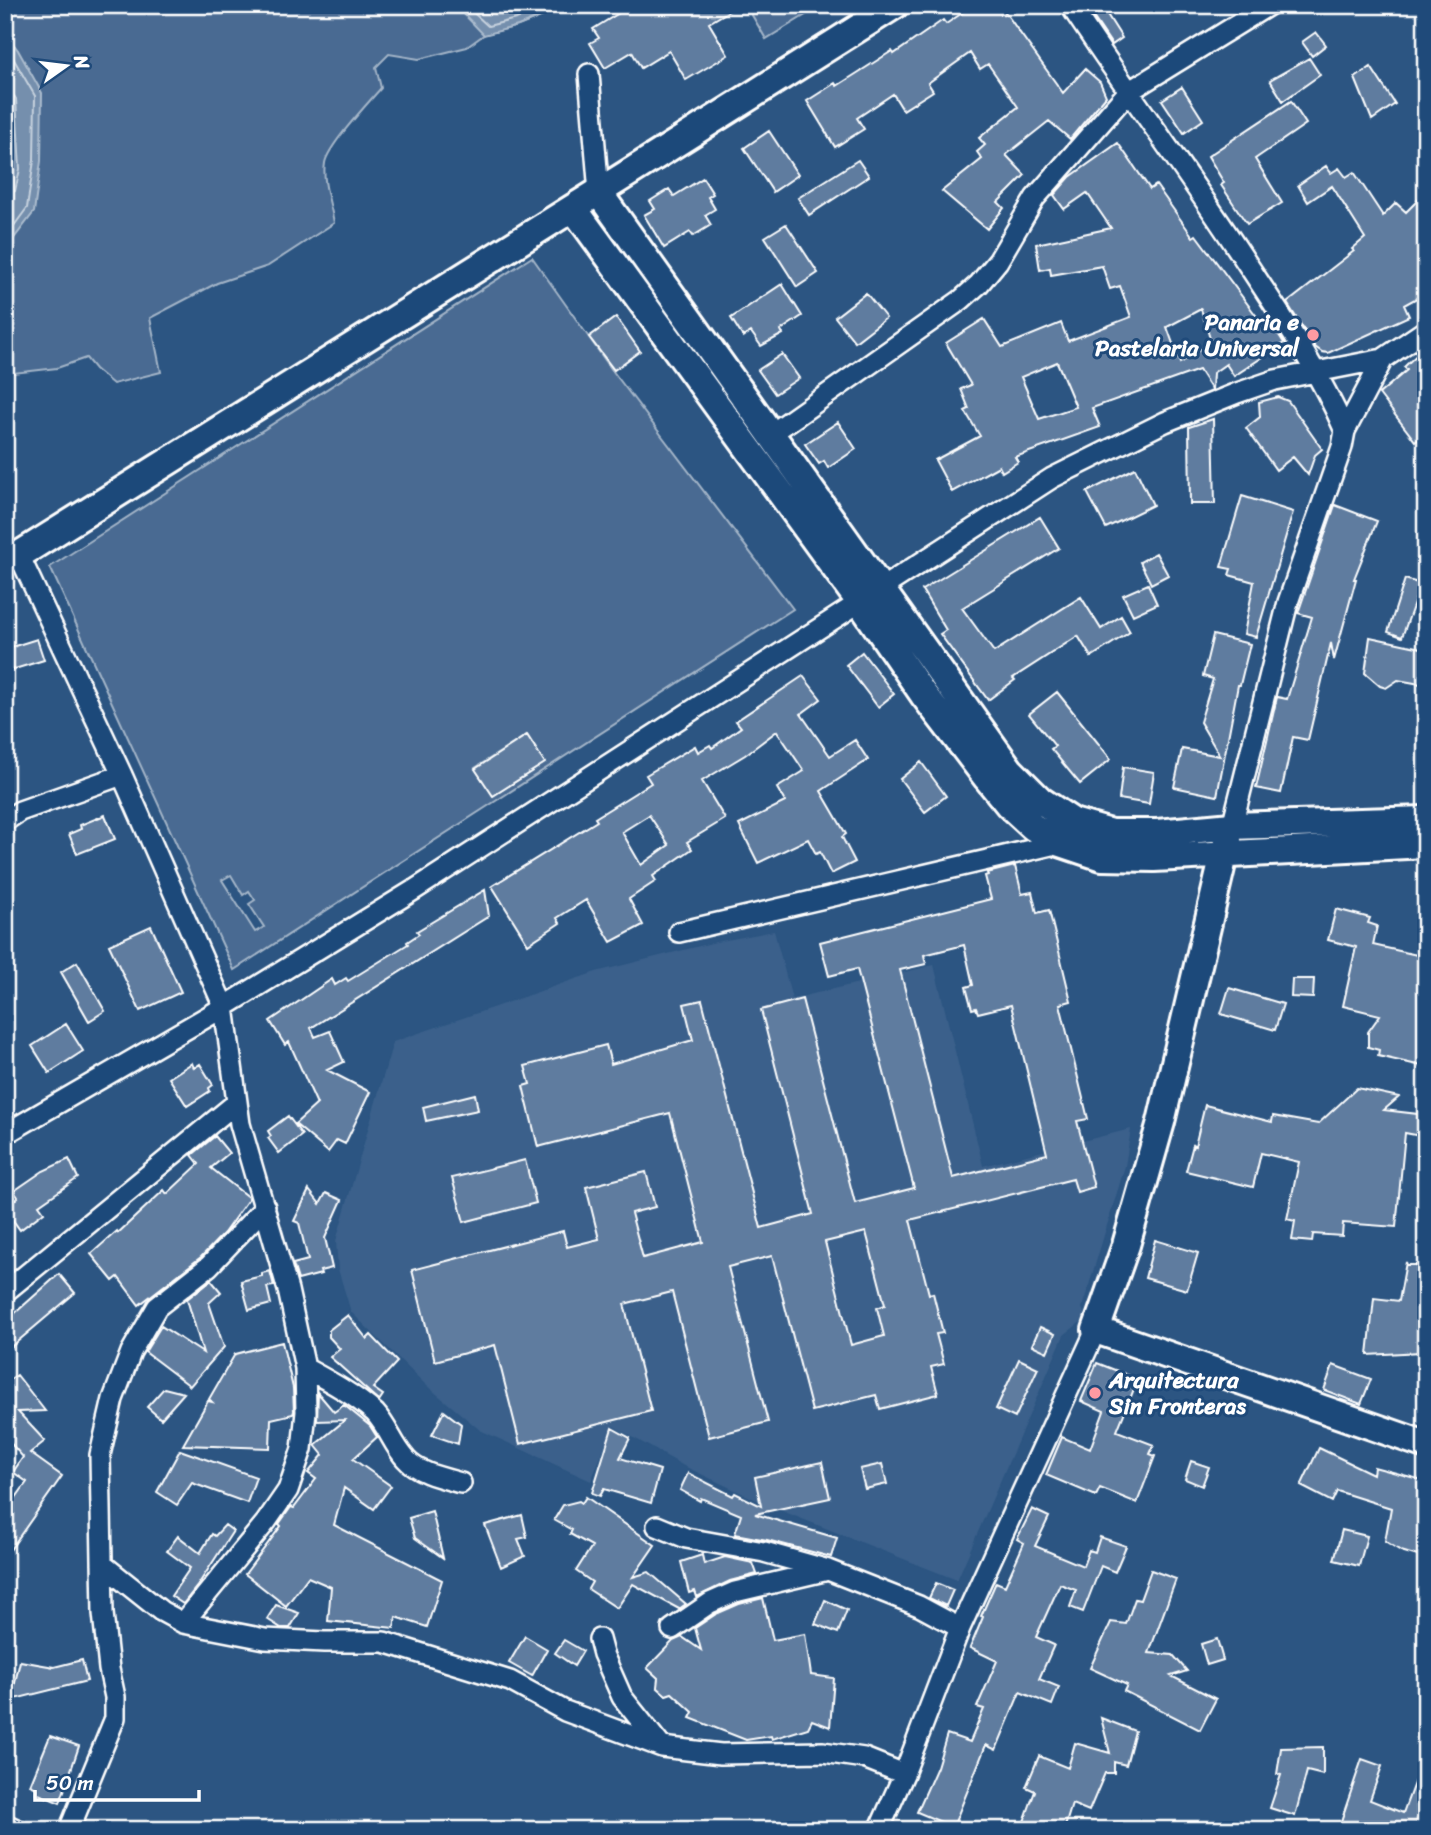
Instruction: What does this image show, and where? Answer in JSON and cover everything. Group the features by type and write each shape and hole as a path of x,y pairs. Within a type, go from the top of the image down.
{"street":[{"path":"183,1623 266,1522 288,1490 302,1449 306,1412 305,1368 288,1290 236,1102 224,1007 122,775 12,557 574,209 895,5"},
{"path":"1070,5 1289,327 1345,431"},
{"path":"771,434 979,285 998,261 1035,198 1128,92 1269,5"},
{"path":"589,74 599,193 771,434 870,595 923,694 1001,796 1033,827 1060,843 1102,857 1154,858 1426,844"},
{"path":"574,209 870,595 1010,770 1040,800 1073,822 1111,833 1426,820"},
{"path":"5,1134 224,1007 414,890 1052,478 1165,422 1237,393 1275,380 1382,359 1426,330"},
{"path":"878,1830 904,1774 960,1628 1096,1330 1126,1245 1161,1122 1224,854 1288,602 1342,447 1345,431 1382,359"},
{"path":"5,821 20,811 122,775"},
{"path":"680,932 1060,843"},
{"path":"5,1292 236,1102"},
{"path":"69,1830 115,1718 115,1697 103,1613 100,1455 113,1399 131,1352 157,1307 209,1266 265,1207"},
{"path":"1096,1330 1426,1445"},
{"path":"305,1368 374,1413 407,1461 436,1476 461,1483"},
{"path":"657,1525 686,1538 764,1552 828,1570 919,1606 960,1628"},
{"path":"102,1564 161,1611 183,1623 265,1639 384,1642 510,1681 565,1710 662,1747 722,1754 824,1752 864,1758 904,1774"},
{"path":"672,1629 710,1603 734,1592 828,1570"},
{"path":"598,1639 622,1697 662,1747"},
{"path":"5,1824 18,1830"}],"shaded area":[{"path":"5,5 570,5 518,26 485,34 467,47 419,59 389,54 376,67 381,88 341,136 325,163 326,185 334,223 268,266 217,283 150,318 161,372 113,384 86,358 57,368 5,374"},
{"path":"746,5 822,5 766,39"},
{"path":"532,257 612,370 793,609 234,970 50,567","holes":["527,735 544,763 493,796 475,768","231,875 243,895 249,891 255,900 249,904 264,927 255,932 222,880"]},
{"path":"774,931 792,999 934,965 983,1166 1131,1129 1125,1166 1082,1308 1086,1318 1064,1335 957,1580 767,1505 684,1466 613,1426 591,1481 480,1430 426,1385 351,1312 338,1269 336,1241 393,1042 596,972 716,942"}],"water":[{"path":"455,5 570,5 518,26 484,35"},
{"path":"5,33 18,50 42,93 41,161 34,212 5,250 5,201 13,169 9,98 5,90"}],"building":[{"path":"632,5 739,5 709,23 728,55 686,80 669,51 641,68 632,52 605,68 590,43 599,38 593,29"},
{"path":"974,5 1000,5 1063,93 1085,69 1100,82 1106,96 1070,139 1049,121 1006,155 1025,175 998,202 1004,208 987,229 942,191 982,159 977,152 985,145 979,138 1018,107 988,64 980,69 970,53 928,83 933,91 903,110 893,94 857,118 864,129 835,147 807,101 835,83 837,86 892,51 894,54 943,20 946,24"},
{"path":"1085,5 1101,5 1122,38 1112,45"},
{"path":"1316,32 1326,45 1312,56 1302,42"},
{"path":"1309,58 1320,75 1283,101 1270,80"},
{"path":"1371,67 1395,104 1372,120 1355,78"},
{"path":"1182,87 1203,120 1184,133 1162,100"},
{"path":"1291,101 1306,124 1255,159 1282,203 1247,224 1221,185 1224,183 1208,156"},
{"path":"769,131 798,175 773,192 744,148"},
{"path":"1118,143 1150,189 1156,185 1193,237 1196,235 1261,322 1268,318 1284,343 1234,376 1226,364 1213,373 1212,390 1199,370 1092,408 1100,427 1015,457 1018,462 1002,472 999,466 952,492 935,460 980,436 965,411 969,409 961,389 971,385 946,343 984,319 1002,347 1061,323 1068,341 1131,317 1120,286 1110,289 1102,266 1051,275 1050,268 1040,270 1036,244 1111,228 1087,193 1064,209 1054,195 1070,177","holes":["1201,309 1211,342 1180,363 1167,327","1057,362 1076,407 1039,419 1021,377"]},
{"path":"858,160 869,176 809,215 798,198"},
{"path":"1326,166 1331,173 1339,168 1346,177 1354,172 1383,216 1396,203 1406,212 1426,192 1426,293 1404,305 1409,316 1328,353 1315,347 1287,303 1354,251 1352,249 1365,238 1332,186 1308,202 1298,185"},
{"path":"703,178 713,194 708,197 715,209 705,215 711,225 693,236 690,232 664,248 644,215 655,209 650,201 669,189 674,196"},
{"path":"786,224 818,273 797,287 765,237"},
{"path":"782,284 802,316 781,330 783,334 761,346 751,332 743,337 731,318"},
{"path":"866,293 886,318 855,342 835,317"},
{"path":"616,317 640,351 614,370 589,337"},
{"path":"1426,346 1426,433 1415,441 1379,394 1407,370 1404,367"},
{"path":"782,354 799,378 775,394 758,370"},
{"path":"1278,397 1288,401 1322,449 1315,455 1308,475 1293,457 1276,470 1246,428 1260,417 1259,402"},
{"path":"1213,419 1215,504 1190,504 1189,427"},
{"path":"838,422 856,449 828,468 824,461 819,464 805,444"},
{"path":"1135,468 1153,505 1106,528 1087,492"},
{"path":"1242,496 1293,512 1256,637 1244,634 1254,582 1229,575 1231,569 1221,567"},
{"path":"1335,505 1377,521 1354,579 1334,660 1331,643 1308,740 1293,737 1281,793 1256,788 1277,697 1287,699 1312,617 1298,613"},
{"path":"1040,517 1059,548 962,608 994,652 1081,597 1101,629 1121,616 1130,632 1091,657 1078,636 1013,678 1015,680 988,700 940,634 946,630 922,590"},
{"path":"1156,553 1168,575 1151,584 1140,562"},
{"path":"1405,579 1421,584 1402,637 1388,632"},
{"path":"1148,584 1157,604 1133,615 1123,595"},
{"path":"1213,635 1250,644 1238,685 1217,796 1174,787 1182,749 1220,756 1200,722 1213,679 1203,676"},
{"path":"1370,637 1426,649 1426,685 1398,680 1386,688 1380,686 1365,673"},
{"path":"37,639 44,660 5,672 5,649"},
{"path":"862,652 894,694 878,707 846,665"},
{"path":"803,676 821,699 801,714 830,756 855,740 868,760 821,791 846,834 842,837 855,862 831,874 820,852 816,854 808,839 758,863 739,825 785,802 777,788 804,771 777,731 745,755 702,781 725,819 687,842 692,849 653,876 656,881 629,899 643,925 611,942 586,900 557,918 560,923 528,944 492,886 597,821 595,818 651,783 646,775 695,746 698,752 710,745 712,748 741,727 736,721","holes":["649,815 669,845 641,865 622,832"]},
{"path":"1057,692 1111,759 1080,784 1051,749 1055,746 1029,714"},
{"path":"527,735 545,763 493,796 475,769"},
{"path":"921,762 946,796 925,812 900,779"},
{"path":"1123,767 1154,772 1149,804 1119,799"},
{"path":"105,815 115,839 77,854 69,834 81,829 80,825"},
{"path":"1015,866 1022,894 1032,892 1037,913 1049,910 1071,1001 1060,1004 1088,1119 1077,1121 1094,1187 1077,1192 1073,1179 910,1220 929,1294 933,1293 943,1333 936,1334 944,1364 931,1367 938,1394 880,1409 876,1395 812,1411 772,1256 728,1267 768,1422 709,1437 672,1292 624,1304 651,1411 520,1444 495,1345 435,1361 412,1270 563,1231 567,1247 599,1239 586,1187 646,1172 655,1207 631,1213 643,1258 703,1242 670,1113 538,1147 523,1086 530,1084 525,1066 606,1045 611,1064 693,1040 684,1004 702,1000 761,1228 813,1214 761,1010 802,999 855,1203 914,1188 857,969 829,976 820,942 991,899 985,876 987,873","holes":["964,945 973,985 966,987 972,1009 976,1008 978,1013 1011,1005 1047,1154 953,1178 900,970 926,964 924,955","866,1232 885,1305 877,1308 884,1336 851,1345 825,1242"]},
{"path":"485,890 489,916 311,1028 315,1037 330,1031 344,1062 327,1070 370,1092 345,1144 337,1140 328,1152 295,1124 317,1104 289,1042 285,1045 270,1021 332,979 335,985 346,978 348,981 408,944 407,942 419,934 417,931"},
{"path":"1336,909 1370,918 1368,923 1377,926 1373,945 1426,957 1426,1067 1378,1056 1379,1050 1368,1047 1368,1032 1380,1015 1343,1006 1356,947 1328,940"},
{"path":"151,926 181,992 140,1011 109,945"},
{"path":"77,962 105,1011 89,1021 61,972"},
{"path":"1292,979 1314,979 1313,998 1291,997"},
{"path":"1229,988 1283,1004 1275,1030 1221,1014"},
{"path":"66,1024 83,1051 49,1073 32,1046"},
{"path":"192,1063 194,1068 200,1064 213,1085 209,1088 210,1091 187,1106 169,1078"},
{"path":"1357,1088 1399,1097 1384,1110 1426,1115 1426,1137 1405,1133 1396,1227 1343,1223 1342,1236 1313,1234 1312,1242 1292,1240 1295,1221 1287,1219 1299,1162 1261,1153 1253,1187 1186,1171 1205,1105 1272,1122 1273,1116 1318,1124"},
{"path":"475,1094 478,1110 426,1121 423,1107"},
{"path":"288,1116 302,1135 279,1153 268,1138 271,1136 268,1131"},
{"path":"215,1136 229,1153 211,1168 249,1198 224,1233 201,1257 139,1305 118,1277 113,1281 91,1254 164,1190 167,1194 199,1164 192,1155"},
{"path":"69,1159 78,1178 39,1205 44,1212 20,1230 5,1209 18,1197 14,1191 43,1171"},
{"path":"525,1160 536,1203 464,1222 452,1178"},
{"path":"309,1190 320,1204 326,1193 342,1200 325,1238 332,1268 298,1280 293,1264 308,1260 299,1223 294,1221"},
{"path":"1155,1240 1198,1253 1187,1290 1145,1278"},
{"path":"1406,1262 1407,1265 1426,1265 1426,1301 1417,1302 1424,1325 1419,1333 1420,1352 1368,1355 1374,1298 1399,1301"},
{"path":"270,1271 274,1286 267,1287 271,1304 249,1310 241,1281 262,1276 262,1273"},
{"path":"59,1274 75,1293 5,1352 5,1322"},
{"path":"211,1280 221,1292 209,1303 224,1347 190,1386 145,1352 161,1326 203,1353 187,1299"},
{"path":"348,1315 367,1339 371,1335 397,1362 373,1388 383,1395 379,1401 330,1357 340,1349 329,1337 329,1330"},
{"path":"1040,1327 1055,1334 1047,1352 1032,1345"},
{"path":"282,1342 293,1388 294,1411 293,1414 271,1419 270,1448 183,1445 208,1401 212,1402 209,1399 235,1354"},
{"path":"1019,1359 1038,1368 1015,1418 996,1409"},
{"path":"1097,1363 1138,1379 1117,1431 1154,1445 1150,1454 1155,1456 1137,1503 1100,1488 1096,1496 1046,1475 1062,1437 1090,1449 1104,1411 1081,1401"},
{"path":"1333,1365 1371,1379 1361,1404 1324,1390"},
{"path":"17,1375 45,1411 18,1412 45,1441 30,1453 62,1476 5,1557 5,1513 27,1482 13,1472 23,1457 5,1437 5,1382"},
{"path":"164,1388 184,1393 161,1419 147,1407"},
{"path":"318,1393 334,1412 344,1405 370,1426 377,1437 353,1459 391,1486 374,1509 344,1488 334,1525 442,1580 427,1627 396,1617 394,1628 328,1621 331,1587 308,1577 286,1606 245,1574 281,1526 279,1524 291,1507 294,1508 316,1479 308,1473 323,1455 315,1445 345,1420 317,1421"},
{"path":"444,1411 461,1424 458,1444 432,1435"},
{"path":"612,1428 630,1438 620,1458 660,1470 651,1503 604,1489 600,1496 592,1493"},
{"path":"1319,1448 1373,1474 1374,1467 1426,1481 1426,1553 1422,1552 1421,1557 1401,1551 1385,1541 1391,1508 1337,1491 1332,1502 1301,1486"},
{"path":"180,1450 256,1477 247,1503 192,1483 177,1505 157,1492"},
{"path":"1191,1461 1209,1467 1202,1486 1185,1479"},
{"path":"822,1462 830,1498 755,1514 837,1538 831,1557 735,1534 741,1515 701,1498 700,1501 680,1490 688,1473 733,1496 735,1493 761,1506 755,1477"},
{"path":"882,1464 887,1484 865,1489 860,1469"},
{"path":"586,1497 655,1545 633,1577 649,1572 686,1604 679,1609 633,1584 617,1608 588,1589 592,1582 576,1571 592,1546 570,1534 572,1530 554,1520 563,1505 579,1501 582,1503"},
{"path":"1032,1509 1049,1517 1035,1546 1083,1566 1089,1550 1095,1552 1100,1537 1126,1546 1115,1572 1101,1566 1083,1612 1070,1607 1076,1590 1060,1584 1036,1637 1054,1645 1039,1679 1059,1687 1052,1705 1020,1692 996,1750 986,1745 953,1827 917,1812 937,1767 947,1734 970,1742 984,1709 977,1707 997,1661 970,1648 996,1582 1005,1586 1024,1543 1017,1539"},
{"path":"432,1511 443,1558 415,1538 409,1518"},
{"path":"522,1515 527,1537 518,1539 525,1556 501,1567 485,1525"},
{"path":"225,1525 233,1531 183,1604 171,1596 190,1568 167,1551 178,1536 200,1553 212,1534 215,1536"},
{"path":"1342,1530 1367,1536 1359,1566 1334,1560"},
{"path":"702,1555 704,1564 725,1557 753,1563 757,1574 730,1581 697,1597 695,1591 689,1593 681,1562"},
{"path":"1151,1570 1176,1579 1149,1653 1173,1655 1187,1671 1171,1676 1216,1699 1200,1730 1124,1691 1127,1685 1090,1668 1111,1622 1126,1624 1135,1599 1140,1600"},
{"path":"936,1583 953,1590 946,1606 929,1598"},
{"path":"763,1598 773,1640 805,1634 811,1675 834,1678 830,1727 812,1720 808,1728 772,1739 771,1736 746,1740 690,1718 693,1712 672,1693 666,1695 657,1687 658,1678 647,1668 673,1641 682,1637 701,1650 695,1628 716,1614"},
{"path":"825,1600 847,1610 838,1633 815,1624"},
{"path":"276,1605 299,1613 290,1628 281,1628 267,1619"},
{"path":"525,1636 547,1649 532,1676 509,1663"},
{"path":"1217,1639 1223,1660 1207,1665 1201,1644"},
{"path":"564,1640 583,1651 574,1666 555,1653"},
{"path":"82,1660 87,1681 11,1700 20,1661 54,1667"},
{"path":"1101,1718 1135,1731 1126,1765 1114,1762 1114,1773 1105,1773 1089,1811 1072,1804 1064,1830 1021,1830 1035,1791 1026,1787 1039,1756 1068,1768 1075,1743 1110,1753"},
{"path":"50,1736 79,1746 60,1803 36,1793 37,1788 30,1785"},
{"path":"1323,1747 1323,1775 1307,1771 1295,1816 1270,1808 1281,1775 1277,1774 1281,1748"},
{"path":"1424,1756 1426,1830 1338,1830 1362,1759 1382,1766 1370,1800 1403,1813"}],"place":[{"name":"Panaria e Pastelaria Universal","path":"1313,335"},
{"name":"Arquitectura Sin Fronteras","path":"1095,1393"}]}
